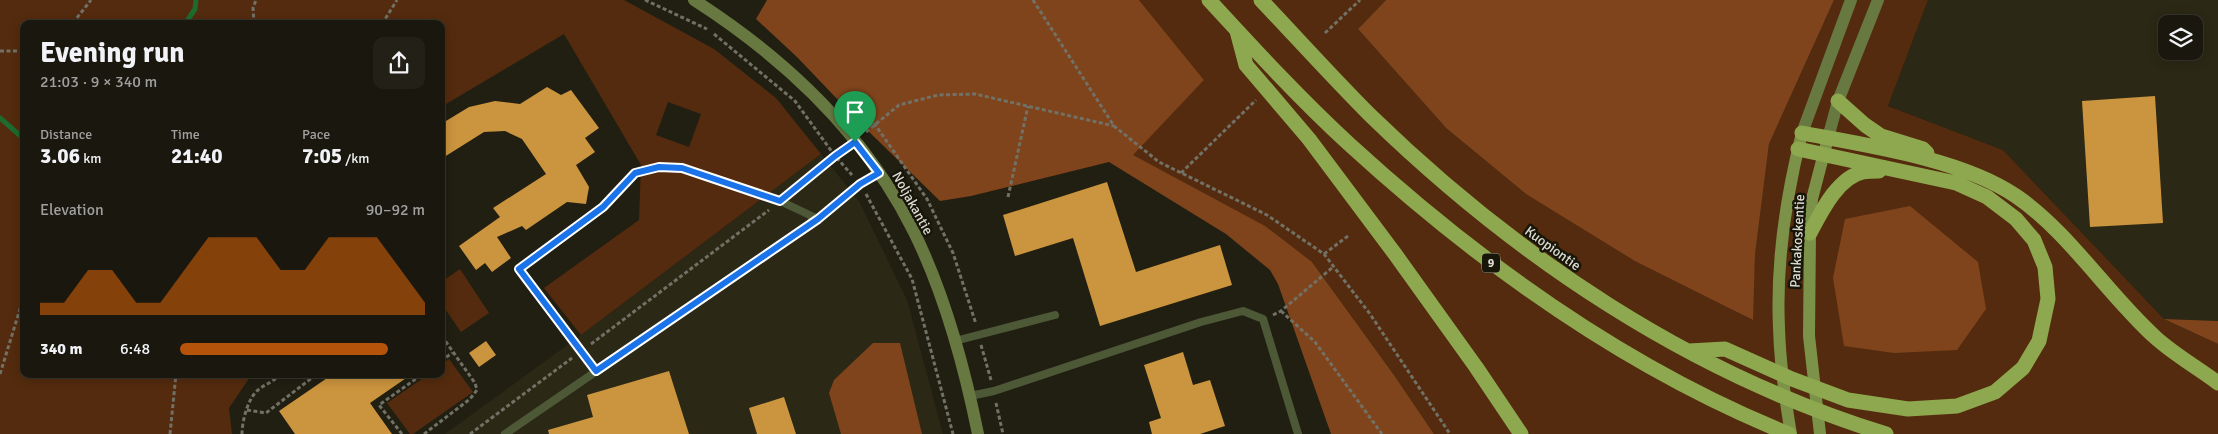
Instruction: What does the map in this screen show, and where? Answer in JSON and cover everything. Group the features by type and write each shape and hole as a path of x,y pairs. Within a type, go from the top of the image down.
{"highway":[{"name":"9","path":"1209,0 1348,143 1426,212 1485,259 1562,314 1670,378 1754,420 1790,434"},
{"name":"Kuopiontie","path":"1260,0 1371,115 1443,182 1504,233 1579,287 1686,351 1762,388 1886,434"},
{"path":"1237,30 1246,64 1309,139 1395,254 1476,367 1521,434"},
{"path":"1838,101 1864,125 1881,136 1923,149 1937,162"},
{"path":"1802,133 1937,162 1979,177 2015,195 2048,222 2157,339 2218,383"},
{"path":"1686,351 1725,349 1792,379 1848,400 1908,409 1957,406 1995,392 2023,368 2039,341 2048,299 2045,267 2034,240 2016,219 1987,197 1956,183 1798,148"},
{"path":"1810,233 1827,202 1843,184 1862,172 1891,170"}],"main road":[{"name":"Noljakantie","path":"694,0 731,24 788,68 828,108 879,173 914,231 937,284 955,341 978,434"},
{"name":"Pankakoskentie","path":"1790,434 1779,328 1782,246 1788,190 1802,133 1851,0"},
{"name":"Pankakoskentie","path":"1820,434 1809,336 1812,199 1838,101 1878,0"}],"lane":[{"path":"596,371 519,269 603,207 635,173 659,167 682,168 780,201 818,219"},
{"path":"505,434 818,219 860,184 879,173"},
{"path":"970,396 994,391 1210,320 1243,312 1263,318 1298,434"},
{"path":"955,341 1056,315"}],"path":[{"path":"76,20 91,0"},
{"path":"254,20 253,8 256,0"},
{"path":"384,20 397,0"},
{"path":"1033,0 1114,126 1159,162 1267,215 1324,254 1370,314 1450,434"},
{"path":"1325,33 1360,0"},
{"path":"0,51 20,50"},
{"path":"470,434 780,201 899,105 938,95 975,94 1114,126"},
{"path":"1181,173 1258,98"},
{"path":"1008,197 1028,106"},
{"path":"874,124 927,199 953,253 974,315 994,391 1002,434"},
{"path":"1324,254 1348,236"},
{"path":"1263,318 1281,312 1333,267"},
{"path":"0,374 20,309"},
{"path":"1281,312 1315,342 1382,434"},
{"path":"424,434 470,399 477,390 475,383 445,342"},
{"path":"445,357 452,353"},
{"path":"170,434 176,378"},
{"path":"242,434 247,410 254,394 277,378"},
{"path":"247,410 266,413 312,378"},
{"path":"402,434 379,404 417,378"}],"shaded area":[{"path":"0,0 624,0 714,49 776,98 821,154 581,335 544,288 639,220 641,165 564,34 445,105 445,20 20,20 20,378 249,378 229,408 232,434 0,434","holes":["668,102 701,114 689,147 656,135"]},
{"path":"767,0 1139,0 1204,80 1133,155 1265,226 1312,262 1394,375 1434,434 1331,434 1278,284 1270,270 1226,234 1109,162 971,196 940,201 861,124 797,57 756,19"},
{"path":"1139,0 1386,0 1358,29 1446,128 1526,194 1752,320 1755,255 1769,144 1834,0 1928,0 1888,106 2003,150 2164,319 2218,344 2218,434 1434,434 1394,375 1312,262 1132,155 1204,80"},
{"path":"1386,0 1834,0 1769,144 1755,255 1753,320 1635,261 1526,194 1446,128 1358,29"},
{"path":"1928,0 2218,0 2218,321 2164,319 2003,150 1888,106"},
{"path":"821,154 859,201 907,300 943,434 445,434 581,335"},
{"path":"1910,206 1978,262 1986,309 1957,350 1894,353 1844,346 1833,278 1845,219"},
{"path":"460,269 489,313 461,332 445,309 445,279"},
{"path":"2164,319 2218,321 2218,344"},
{"path":"873,343 900,343 922,434 841,434 829,393 834,380"},
{"path":"449,359 473,392 413,434 410,434 387,403 423,378 445,378 445,362"}],"building":[{"path":"547,87 561,95 571,90 599,128 585,138 595,152 576,165 589,187 586,204 567,202 526,230 522,226 497,237 511,258 492,272 485,263 476,270 459,246 500,217 493,208 546,174 522,139 505,131 484,132 445,156 445,122 469,107 495,101 520,104"},
{"path":"2155,96 2163,223 2090,227 2082,101"},
{"path":"1107,182 1136,272 1220,245 1232,285 1100,326 1073,238 1015,256 1003,215"},
{"path":"486,341 496,355 479,367 469,353"},
{"path":"1183,352 1193,385 1210,380 1225,426 1200,434 1152,434 1149,422 1161,418 1144,365"},
{"path":"669,371 689,434 549,434 548,430 593,417 587,395"},
{"path":"327,378 406,378 370,403 392,434 295,434 279,411"},
{"path":"784,397 796,434 757,434 749,408"}],"waterway":[{"path":"188,20 195,9 196,0"},
{"path":"0,118 20,136"}],"route":[{"path":"855,142 879,173 860,184 818,219 596,371 519,269 603,207 635,173 659,167 682,168 780,201 855,142"}]}
